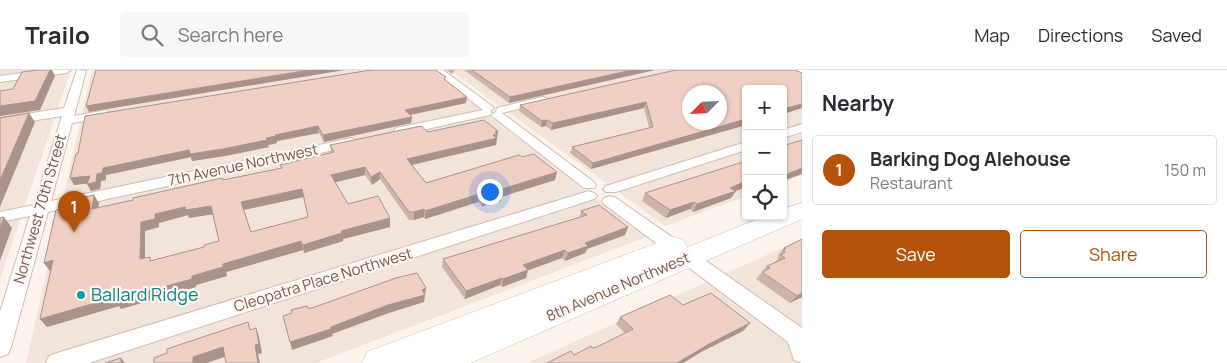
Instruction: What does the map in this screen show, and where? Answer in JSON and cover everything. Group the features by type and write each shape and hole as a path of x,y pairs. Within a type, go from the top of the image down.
{"main road":[{"path":"796,70 802,72"},
{"path":"787,201 802,195"},
{"name":"8th Avenue Northwest","path":"378,363 680,252 802,210"},
{"name":"8th Avenue Northwest","path":"434,363 680,252 742,219"}],"street":[{"path":"0,79 66,70"},
{"name":"Northwest 70th Street","path":"0,347 80,70"},
{"path":"437,70 493,111 589,191 597,184 680,252 801,343"},
{"path":"385,135 551,98"},
{"path":"0,122 120,112"},
{"path":"787,133 802,128"},
{"name":"7th Avenue Northwest","path":"0,217 366,139"},
{"path":"610,195 742,147"},
{"name":"Cleopatra Place Northwest","path":"57,363 589,191"}],"shaded area":[{"path":"0,70 71,70 0,279"},
{"path":"92,70 431,70 646,237 316,363 26,363"},
{"path":"450,70 737,70 802,78 802,175 787,181 787,85 742,85 742,197 665,226"},
{"path":"802,239 802,363 527,363"}],"building":[{"path":"50,70 35,101 0,106 0,91 13,89 22,72"},
{"path":"96,70 310,70 86,106"},
{"path":"371,70 436,70 446,77 444,79 467,97 405,110 412,117 323,135 318,126 275,135 266,138 267,140 223,149 190,154 189,150 103,168 102,173 97,174 96,182 87,184 90,176 70,178 76,154 78,153 85,116"},
{"path":"472,70 632,70 510,97"},
{"path":"676,70 795,70 802,73 802,104 787,108 787,85 742,85 742,120 727,124 727,85 682,85 682,130 708,130 593,163 572,147 653,127 646,102 553,123 547,120 542,121 520,105"},
{"path":"29,113 0,180 0,118"},
{"path":"484,120 498,131 495,132 497,134 493,135 497,138 407,159 426,183 519,155 522,157 534,154 557,172 499,190 502,193 483,198 479,194 425,211 424,209 414,212 409,212 380,172 371,177 365,167 331,175 348,204 378,196 390,218 341,231 342,233 303,245 301,241 223,264 223,267 192,276 192,279 116,300 116,297 40,319 53,260 44,263 56,210 77,205 80,198 94,195 92,209 222,178 223,180 282,168 280,165 334,152 330,145 421,126 428,132","holes":["302,189 308,217 251,232 241,202","211,206 219,241 204,245 204,247 150,261 150,257 140,259 141,222 155,219 155,214 185,207 186,210"]},
{"path":"802,140 802,168 787,174 787,145"},
{"path":"742,162 742,183 730,188 736,191 697,204 694,202 670,210 645,193"},
{"path":"599,205 628,227 585,243 588,246 568,253 565,250 523,265 528,270 503,279 466,291 443,259 587,215 581,211"},
{"path":"4,217 0,228 0,218"},
{"path":"802,239 802,293 797,296 762,272 770,268 767,266 785,258 781,255 785,252 783,250 786,249 784,248"},
{"path":"417,273 426,288 422,290 425,295 388,305 331,327 331,329 290,342 283,316 292,313 291,310 307,306 307,308 312,308 396,278"},
{"path":"711,293 750,323 677,363 547,363 571,351 574,355 591,346 592,348 597,347 633,329 620,317 670,295 683,305"},
{"path":"248,322 250,330 256,328 259,344 255,345 258,363 226,363 223,347 193,357 193,363 154,363 154,358 167,353 167,349"},
{"path":"121,358 121,363 105,363"}],"place":[{"name":"Barking Dog Alehouse","path":"74,232"},
{"name":"Ballard Ridge","path":"81,295"}]}
